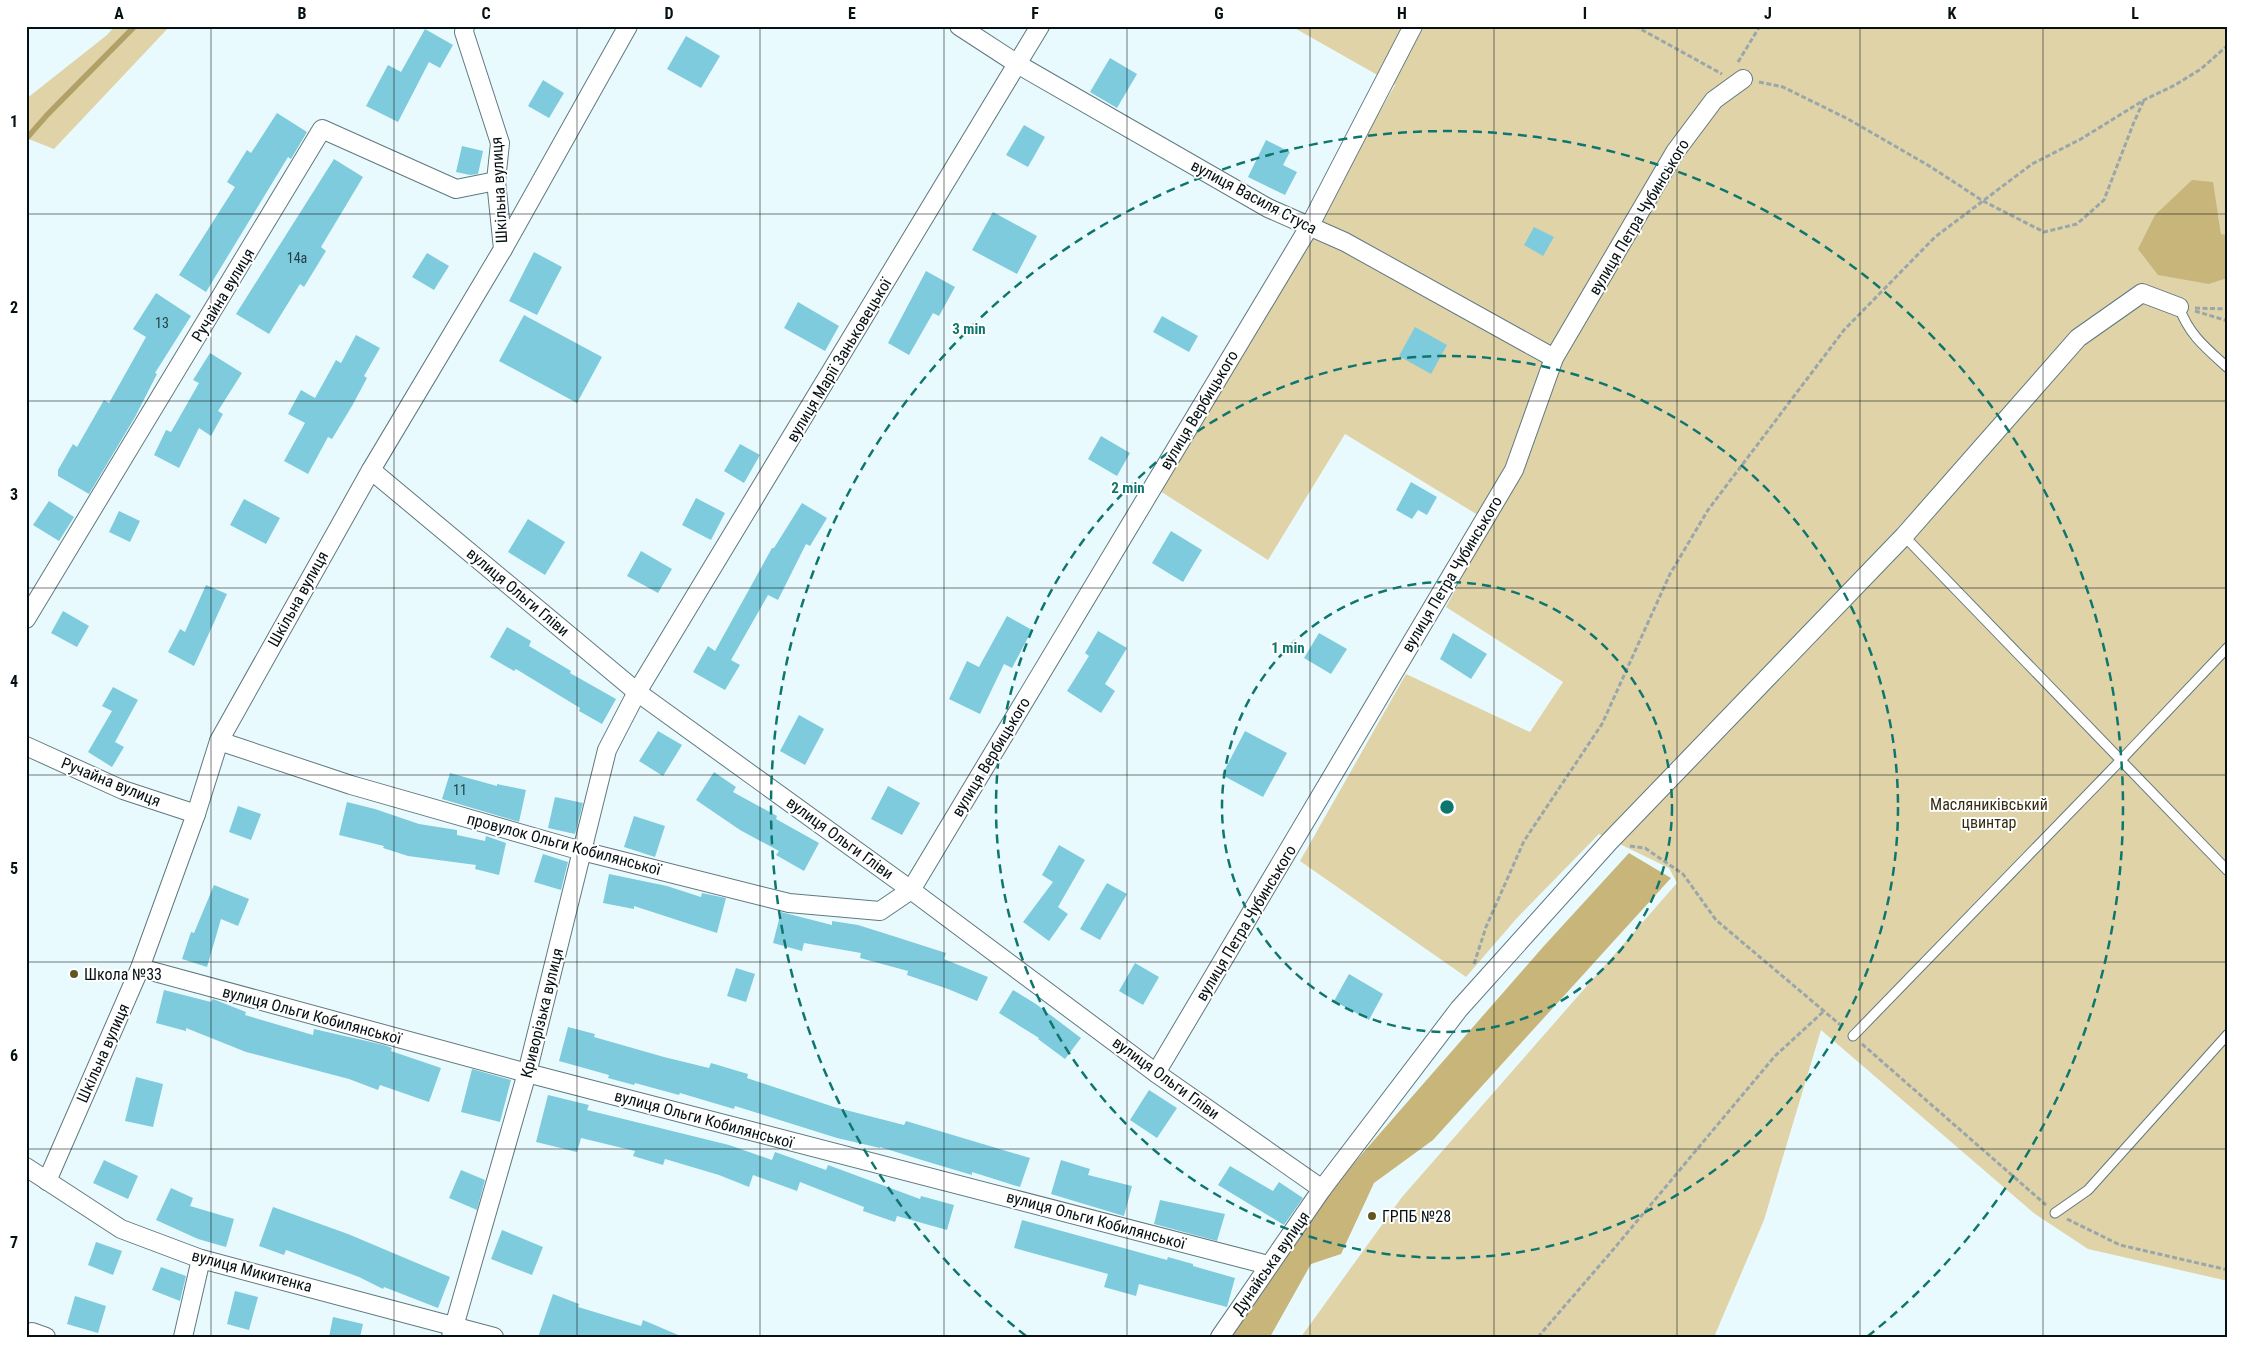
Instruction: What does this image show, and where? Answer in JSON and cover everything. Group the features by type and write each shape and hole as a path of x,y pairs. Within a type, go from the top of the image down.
{"street":[{"name":"Шкільна вулиця","path":"47,1181 140,968 196,814 219,741 371,470 503,249 496,181 500,143 464,32 465,26"},
{"path":"503,249 628,26"},
{"name":"вулиця Василя Стуса","path":"959,26 1018,65 1268,208 1345,242 1554,358"},
{"name":"вулиця Марії Заньковецької","path":"637,692 1040,26"},
{"name":"вулиця Вербицького","path":"911,890 1309,227 1413,26"},
{"name":"вулиця Петра Чубинського","path":"1156,1073 1514,470 1554,358 1675,152 1714,100 1740,71"},
{"name":"Ручайна вулиця","path":"26,619 322,129 456,189 496,181"},
{"name":"Дунайська вулиця","path":"1220,1337 1268,1264 1322,1189 1459,1009 1609,842 1904,536 2078,338 2142,294 2179,307"},
{"name":"вулиця Ольги Гліви","path":"371,470 637,692 911,890 1156,1073 1322,1189"},
{"name":"Криворізька вулиця","path":"452,1331 527,1073 607,750 637,692"},
{"name":"провулок Ольги Кобилянської","path":"219,741 351,785 582,851 789,903 880,910 911,890"},
{"name":"Ручайна вулиця","path":"26,746 123,790 196,814"},
{"name":"вулиця Ольги Кобилянської","path":"140,968 527,1073 1268,1264"},
{"name":"вулиця Микитенка","path":"26,1167 120,1229 201,1259 452,1331 494,1337"},
{"path":"183,1337 201,1259"},
{"path":"30,1337 32,1332 46,1337"}],"lane":[{"path":"2179,307 2185,324 2194,337 2228,368"},
{"path":"1904,536 2120,762 2228,871"},
{"path":"1853,1036 2120,762 2228,647"},
{"path":"2055,1213 2088,1190 2228,1034"}],"path":[{"path":"1635,26 1728,78 1740,71 1760,26"},
{"path":"1471,973 1486,927 1524,841 1602,724 1670,574 1708,510 1844,330 1935,237 2032,164 2081,139 2144,100 2175,85 2201,69 2228,45"},
{"path":"1740,71 1783,87 1848,119 1931,167 1983,201 2044,232 2077,224 2104,200 2144,100"},
{"path":"2179,307 2228,308"},
{"path":"2179,307 2228,321"},
{"path":"1609,842 1645,848 1683,874 1716,920 1853,1036 2055,1213 2120,1245 2228,1270"},
{"path":"1538,1337 1775,1056 1824,1011"}],"green space":[{"path":"115,26 170,26 54,149 26,138 26,99 107,35"},
{"name":"Масляниківський цвинтар","path":"1291,26 2228,26 2228,235 2221,234 2218,214 2209,284 2228,278 2228,1281 2088,1249 2035,1214 1821,1030 1764,1220 1714,1337 1301,1337 1402,1197 1677,883 1669,868 1599,834 1517,918 1466,977 1300,861 1406,674 1530,732 1563,682 1446,607 1491,523 1345,434 1268,560 1160,491 1395,85"}],"shaded area":[{"path":"2192,180 2213,182 2221,234 2228,235 2228,278 2209,284 2158,275 2138,249 2155,215"},
{"path":"1629,853 1671,878 1433,1140 1374,1183 1341,1254 1311,1264 1270,1337 1227,1337 1298,1227 1543,947"}],"building":[{"path":"425,29 453,45 440,68 429,62 398,122 366,106 388,65 401,72"},
{"path":"686,36 720,56 701,88 667,69"},
{"path":"1110,58 1137,74 1117,108 1090,92"},
{"path":"543,80 564,93 549,118 528,106"},
{"path":"277,113 307,132 291,159 288,157 206,292 179,275 235,187 227,182 247,150 251,153"},
{"path":"1024,125 1045,137 1028,167 1006,155"},
{"path":"1266,140 1290,152 1283,165 1297,172 1285,195 1248,177"},
{"path":"462,146 483,151 478,174 470,175 456,172"},
{"path":"334,159 363,177 321,247 326,251 304,287 300,284 269,334 236,314"},
{"path":"993,212 1037,236 1017,274 972,250"},
{"path":"1534,227 1554,237 1543,256 1524,245"},
{"path":"534,252 562,267 537,315 509,301"},
{"path":"427,253 449,266 434,290 412,277"},
{"path":"926,271 955,287 939,316 933,313 909,355 888,343"},
{"path":"156,293 191,316 155,373 157,374 135,417 89,494 58,476 58,470 73,444 77,447 104,400 109,403 146,337 133,329"},
{"path":"798,302 839,326 825,351 784,328"},
{"path":"524,315 602,357 577,403 499,361"},
{"path":"1162,316 1198,336 1189,352 1153,332"},
{"path":"1415,327 1447,345 1431,374 1399,356"},
{"path":"356,335 380,348 364,376 367,378 352,406 332,439 328,437 308,474 284,461 305,423 288,414 301,390 315,398 336,360 341,363"},
{"path":"210,353 242,373 218,411 223,414 211,436 199,428 179,468 154,455 166,430 171,432 199,383 193,380"},
{"path":"1101,436 1130,453 1117,476 1088,459"},
{"path":"740,444 760,455 744,483 724,471"},
{"path":"1411,482 1437,497 1427,515 1418,510 1412,519 1396,510"},
{"path":"696,498 725,513 711,540 682,525"},
{"path":"244,499 280,518 266,544 230,525"},
{"path":"49,501 74,517 59,541 33,525"},
{"path":"802,503 827,518 810,546 806,544 778,600 768,595 731,660 740,665 725,690 693,672 708,646 715,651 772,548 774,548"},
{"path":"119,511 140,521 130,542 109,532"},
{"path":"528,519 565,542 545,575 508,552"},
{"path":"1171,531 1202,550 1183,582 1152,563"},
{"path":"641,551 672,569 658,593 627,576"},
{"path":"206,585 227,594 194,666 168,652 180,629 185,632"},
{"path":"63,611 89,626 77,647 51,633"},
{"path":"1007,616 1032,630 1012,668 1004,664 980,714 949,699 967,661 979,667"},
{"path":"507,627 531,641 529,646 571,671 570,673 616,699 602,724 579,711 580,708 516,669 514,671 490,657"},
{"path":"1098,631 1127,648 1105,684 1115,691 1101,713 1067,691 1089,656 1085,653"},
{"path":"1319,633 1347,649 1331,674 1304,658"},
{"path":"1453,633 1487,654 1471,679 1440,659"},
{"path":"113,687 138,700 115,742 124,747 112,767 88,752 112,711 102,706"},
{"path":"799,715 824,729 805,765 780,751"},
{"path":"658,731 682,745 663,776 639,761"},
{"path":"1245,731 1287,753 1263,797 1222,775"},
{"path":"714,772 736,787 733,792 777,816 776,819 819,843 804,871 776,855 779,851 740,830 696,800"},
{"path":"450,773 497,786 497,784 526,790 519,822 442,799"},
{"path":"888,786 920,803 902,835 871,819"},
{"path":"555,797 583,803 575,834 548,828"},
{"path":"347,802 419,824 457,830 457,835 485,841 486,836 506,843 499,875 475,869 476,865 408,856 383,848 384,846 339,835"},
{"path":"238,806 261,814 251,840 229,832"},
{"path":"634,816 665,826 655,857 624,847"},
{"path":"1059,845 1085,860 1058,907 1068,914 1049,941 1023,922 1053,882 1042,875"},
{"path":"543,854 568,862 561,890 534,882"},
{"path":"609,874 667,886 701,897 702,893 726,898 717,933 634,906 634,909 603,903"},
{"path":"1107,883 1127,894 1100,940 1080,929"},
{"path":"214,885 249,899 238,926 221,919 207,967 182,959 191,932 194,933"},
{"path":"781,912 832,925 832,921 858,925 946,953 944,959 988,977 977,1001 907,975 908,971 860,958 861,953 804,943 802,951 773,943"},
{"path":"1135,963 1159,977 1143,1005 1119,991"},
{"path":"736,968 755,974 746,1002 727,996"},
{"path":"1349,974 1383,994 1369,1020 1334,1001"},
{"path":"164,990 211,1002 213,999 246,1012 245,1015 313,1035 314,1029 384,1045 392,1048 391,1051 441,1068 429,1102 380,1085 378,1090 349,1079 246,1052 186,1028 186,1031 156,1023"},
{"path":"1013,990 1036,1004 1081,1038 1065,1059 1039,1038 999,1013"},
{"path":"568,1027 595,1034 594,1037 664,1057 709,1068 711,1063 748,1074 747,1078 834,1107 904,1125 906,1121 1030,1158 1020,1187 972,1172 972,1175 880,1147 837,1138 735,1106 734,1109 680,1093 679,1095 608,1078 609,1075 559,1061"},
{"path":"472,1069 511,1080 500,1122 461,1112"},
{"path":"136,1077 163,1084 153,1127 125,1121"},
{"path":"1149,1090 1177,1108 1157,1138 1130,1120"},
{"path":"548,1095 589,1105 587,1110 729,1145 772,1160 775,1152 826,1170 828,1165 920,1199 921,1196 954,1205 947,1230 897,1216 895,1222 863,1211 864,1207 800,1182 797,1191 753,1175 749,1187 719,1175 665,1159 663,1165 633,1156 635,1151 581,1138 577,1152 536,1142"},
{"path":"104,1160 138,1176 128,1199 93,1183"},
{"path":"1061,1160 1090,1169 1088,1175 1132,1186 1124,1216 1051,1194"},
{"path":"1230,1166 1273,1191 1279,1182 1303,1198 1284,1225 1218,1185"},
{"path":"461,1170 485,1180 477,1210 449,1198"},
{"path":"171,1188 193,1198 190,1206 234,1219 226,1247 198,1239 156,1220"},
{"path":"1160,1200 1225,1214 1217,1241 1154,1224"},
{"path":"273,1207 348,1234 450,1277 438,1308 384,1287 383,1289 359,1277 286,1250 284,1255 259,1246"},
{"path":"1022,1220 1167,1260 1168,1257 1235,1278 1227,1307 1139,1284 1136,1296 1104,1287 1108,1274 1014,1248"},
{"path":"502,1230 543,1247 532,1275 491,1259"},
{"path":"96,1242 122,1251 113,1275 88,1265"},
{"path":"161,1267 186,1276 180,1301 152,1290"},
{"path":"235,1291 258,1297 249,1330 227,1324"},
{"path":"553,1294 579,1304 578,1307 641,1326 643,1320 683,1337 538,1337"},
{"path":"75,1296 106,1306 98,1333 67,1324"},
{"path":"333,1317 363,1324 360,1337 329,1337"}],"waterway":[{"path":"26,139 47,115 135,26"}],"place":[{"name":"Школа №33","path":"74,974"},
{"name":"ГРПБ №28","path":"1372,1216"}]}
